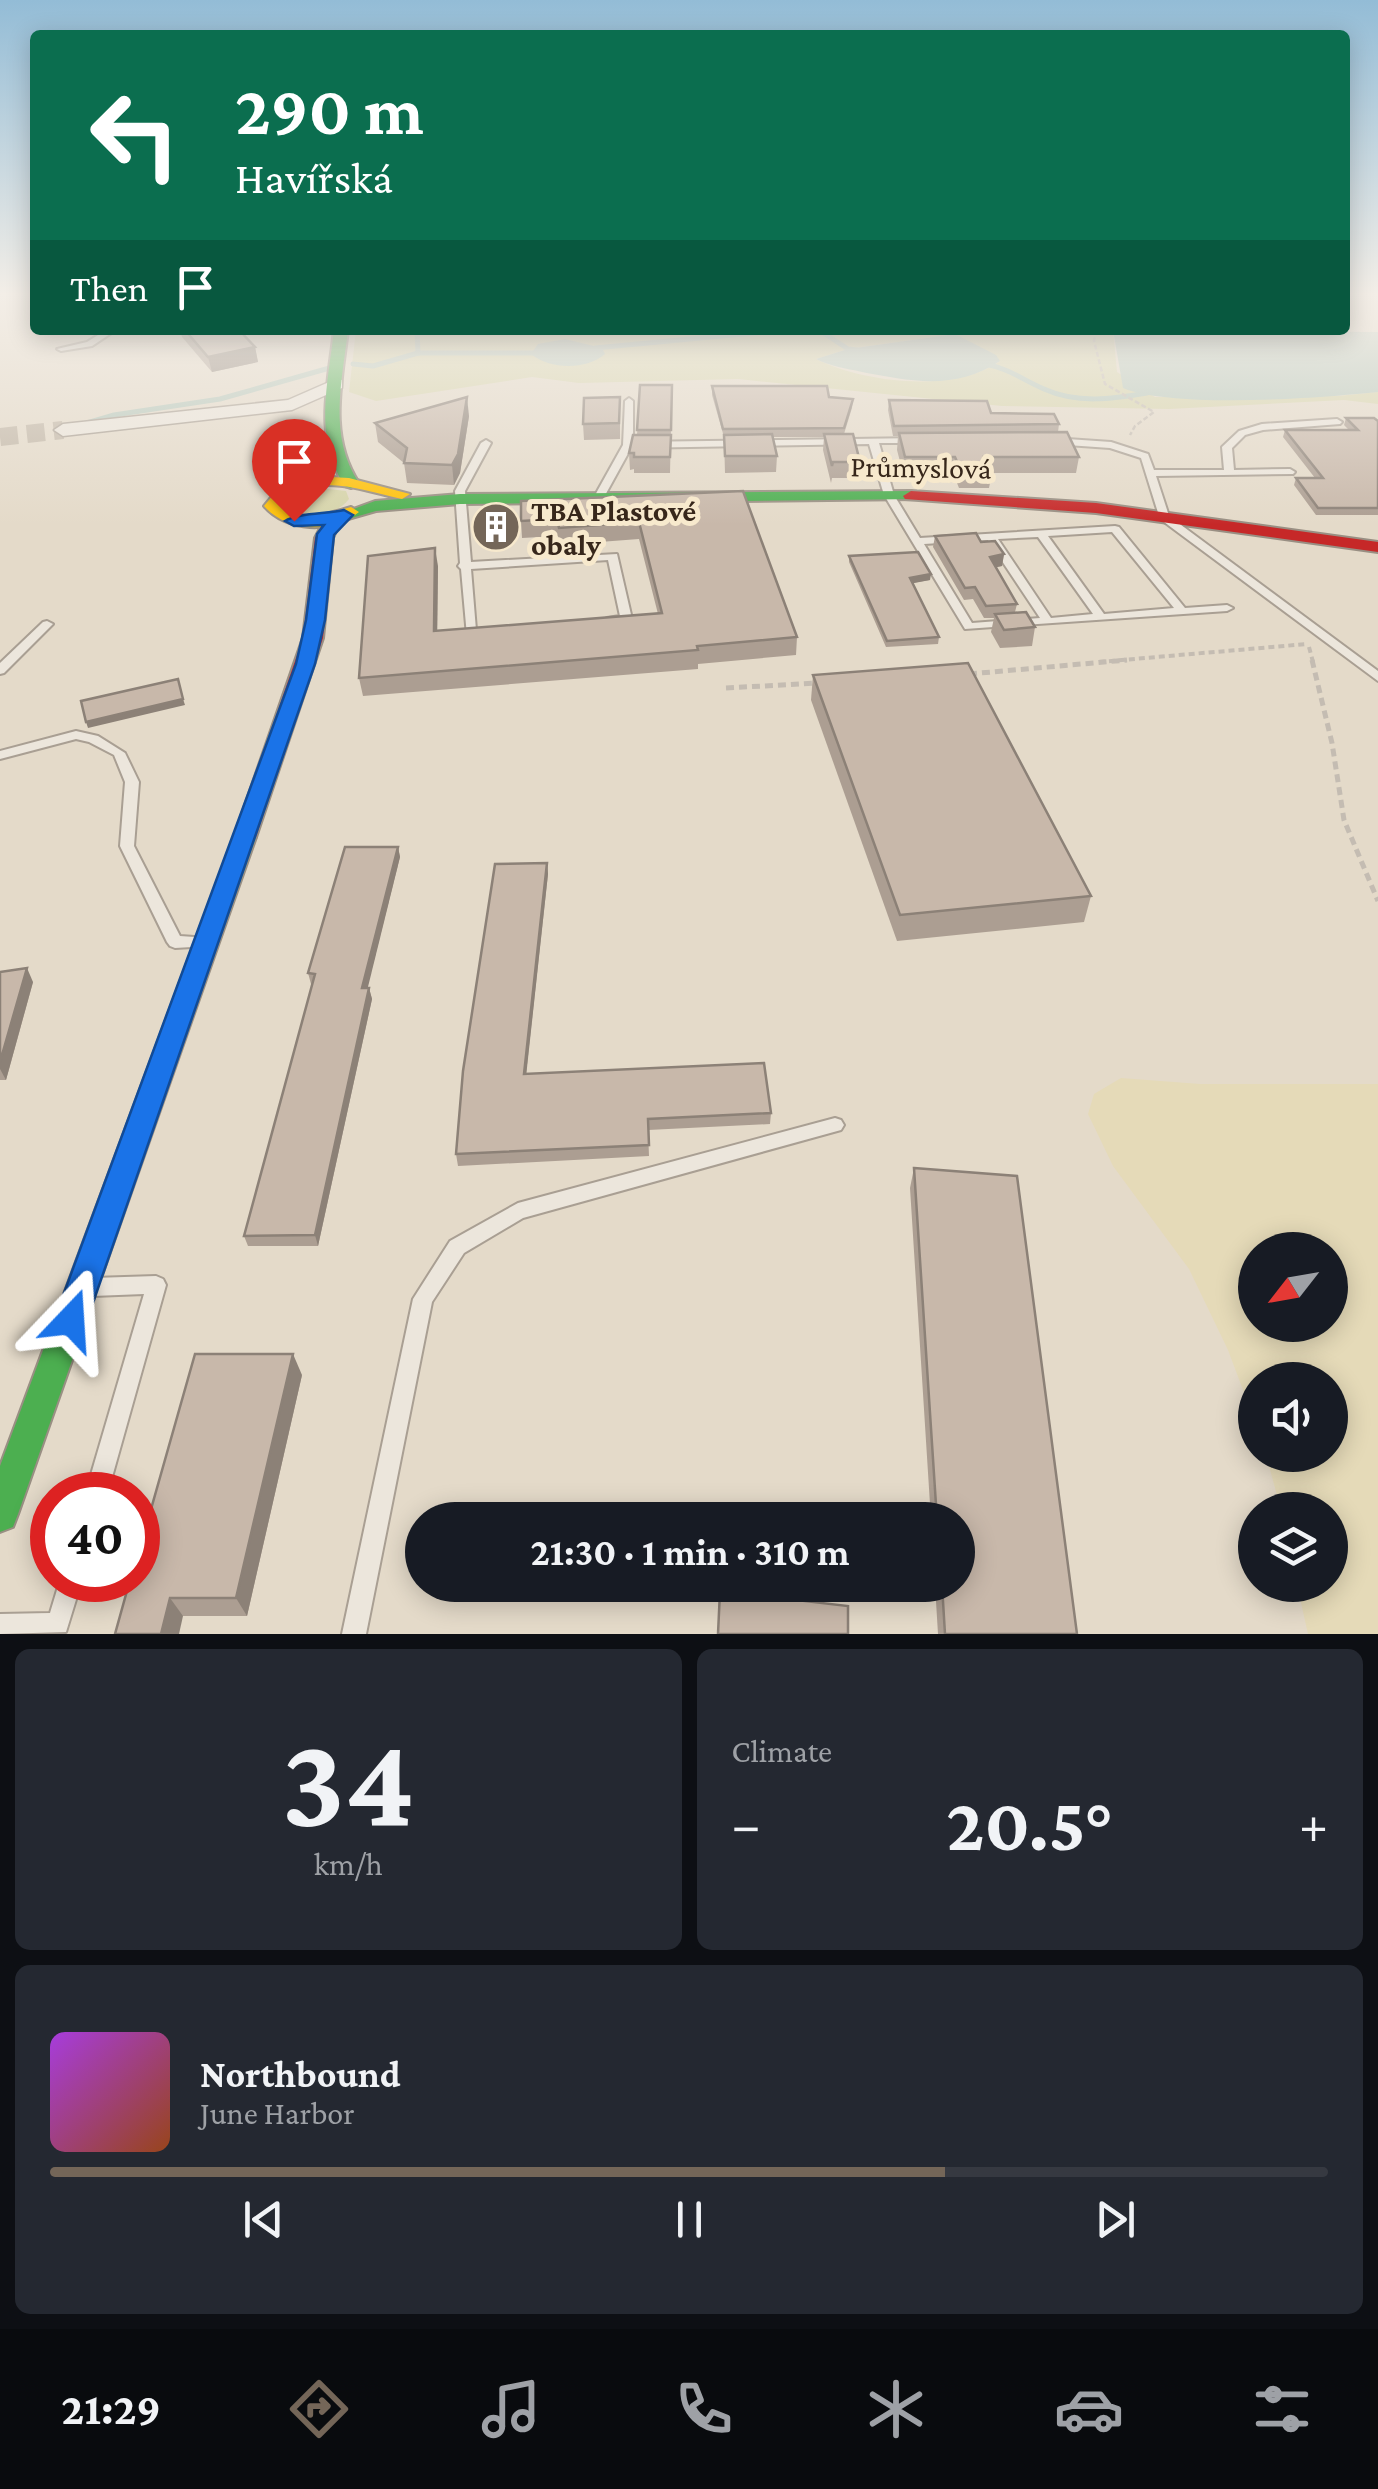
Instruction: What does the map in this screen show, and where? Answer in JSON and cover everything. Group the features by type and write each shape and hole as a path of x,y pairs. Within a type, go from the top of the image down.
{"street":[{"path":"0,1514 306,664 325,534 363,500 363,492 343,476 333,427 337,372"},
{"path":"63,430 292,405 336,384"},
{"path":"292,405 333,427"},
{"path":"317,606 297,528 275,512 273,502 315,471 333,427"},
{"name":"Průmyslová","path":"296,484 325,479 376,492 460,499"},
{"name":"Průmyslová","path":"286,518 314,522 375,506 460,499 889,495 1022,500 1378,546"}],"lane":[{"path":"599,497 628,445 628,401"},
{"path":"1228,472 1228,447 1242,432 1337,422"},
{"path":"873,440 889,495 969,627 1227,608"},
{"path":"628,445 922,440"},
{"path":"1041,441 1080,441 1126,448 1145,456 1164,517 1378,677"},
{"path":"486,443 460,491 460,499 471,634 490,632"},
{"path":"1151,472 1290,472"},
{"path":"916,541 1115,529 1184,612"},
{"path":"1041,533 1101,618"},
{"path":"992,536 1048,622"},
{"path":"463,566 613,556 626,619 606,621"},
{"path":"0,670 47,624"},
{"path":"0,755 63,735 93,738 119,753 132,782 126,830 134,862 175,942 208,942"},
{"path":"354,1634 423,1299 457,1247 518,1210 836,1125"},
{"path":"82,1287 156,1285 103,1472"},
{"path":"0,1626 58,1624 64,1602"}],"path":[{"path":"1102,372 1105,384 1152,407 1154,412 1135,426 1126,448"},
{"path":"964,675 1330,642"},
{"path":"1308,644 1332,743 1344,820 1378,900"},
{"path":"726,688 825,682"}],"shaded area":[{"path":"351,372 853,372 883,379 933,381 979,372 1117,372 1155,397 1338,396 1378,392 1378,404 1344,400 1169,409 1002,406 738,379 579,383 532,377 376,401 349,392"},
{"path":"863,372 978,372 949,380"},
{"path":"1120,372 1378,372 1378,392 1321,397 1211,400 1123,388"},
{"path":"311,487 346,491 349,499 337,509 321,514 289,508 291,495"},
{"path":"1121,1078 1200,1084 1378,1084 1378,1634 1308,1634 1301,1602 1348,1602 1348,1492 1276,1492 1271,1472 1348,1472 1348,1362 1238,1362 1238,1377 1189,1269 1113,1166 1088,1114 1094,1094"}],"building":[{"path":"640,385 672,385 671,430 637,430"},
{"path":"712,386 827,386 829,397 853,399 844,428 723,429"},
{"path":"467,397 458,454 452,465 404,463 407,448 375,423"},
{"path":"620,397 619,423 583,424 584,398"},
{"path":"889,400 987,401 991,413 1054,414 1059,424 894,426"},
{"path":"1346,418 1378,421 1378,508 1318,508 1296,478 1323,478 1285,430 1358,430"},
{"path":"1067,432 1079,457 984,457 992,471 961,471 955,457 905,457 899,433"},
{"path":"772,434 777,456 725,456 724,435"},
{"path":"824,434 853,434 860,462 833,462 832,466"},
{"path":"633,435 671,435 670,457 634,457 634,453 629,453"},
{"path":"743,491 797,637 697,646 698,650 359,678 368,556 435,548 434,631 662,613 639,522 559,528 557,519 521,521 521,501"},
{"path":"976,533 981,542 995,541 1004,554 990,557 1017,604 986,606 975,587 965,588 935,536"},
{"path":"918,552 931,574 910,578 939,637 887,641 849,556"},
{"path":"1026,612 1035,627 1004,630 995,614"},
{"path":"968,663 1091,896 900,915 813,675"},
{"path":"178,679 183,699 86,722 81,701"},
{"path":"345,847 398,847 362,988 369,988 315,1235 244,1236 315,974 308,973"},
{"path":"547,863 524,1074 764,1063 771,1113 648,1119 649,1145 456,1154 463,1071 495,864"},
{"path":"27,968 0,1062 0,972"},
{"path":"914,1168 1017,1176 1077,1634 945,1634 943,1602 975,1602 975,1502 936,1502"},
{"path":"195,1354 293,1354 236,1598 170,1598 161,1634 115,1634 124,1602 160,1602 160,1477"},
{"path":"719,1602 848,1606 848,1634 718,1634"}],"waterway":[{"path":"80,425 114,415 220,399 314,372"},
{"path":"1011,372 1069,397 1147,393"}],"tunnel":[{"path":"0,437 63,430"}],"traffic: fast":[{"path":"335,372 332,430 341,467 351,483"},
{"path":"348,514 375,506 460,499 911,496"},
{"path":"0,1514 245,837"}],"traffic: slow":[{"path":"351,512 309,522 289,519 272,506 283,492 313,481 331,480 402,494"}],"traffic: jam":[{"path":"911,496 1096,508 1378,547"},
{"path":"245,837 313,638 324,538 330,525 344,515"}],"place":[{"name":"TBA Plastové obaly","path":"496,527"}],"route":[{"path":"71,1320 306,664 316,620 325,534 344,515 320,522 294,521"}]}
